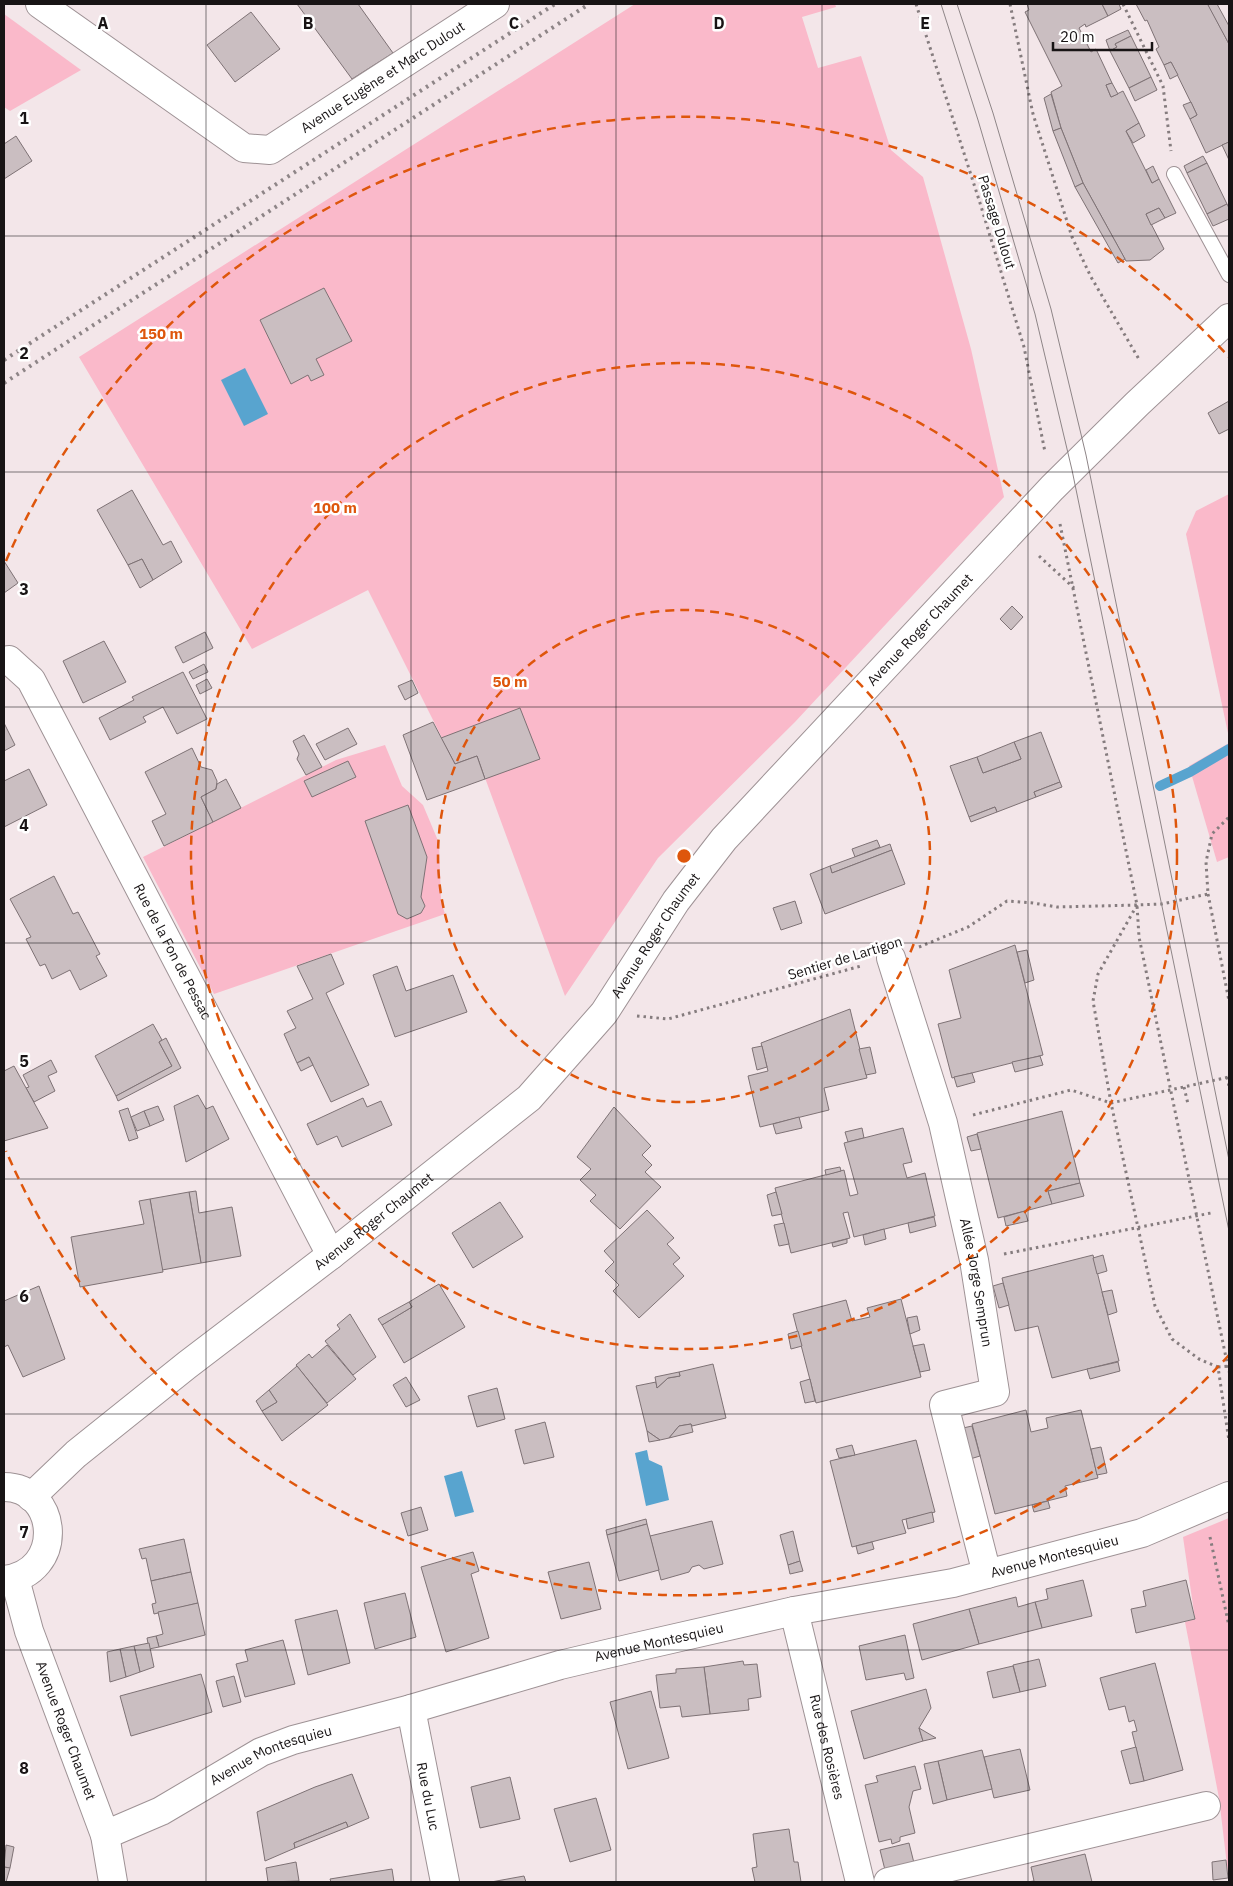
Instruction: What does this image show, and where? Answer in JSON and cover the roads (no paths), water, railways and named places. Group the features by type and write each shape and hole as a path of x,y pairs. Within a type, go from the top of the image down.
{"street":[{"name":"Avenue Eugène et Marc Dulout","path":"40,4 244,148 270,150 495,4"},
{"name":"Avenue Roger Chaumet","path":"113,1882 105,1835 9,1580 28,1572 39,1563 46,1550 49,1535 47,1521 41,1508 31,1497 83,1448 529,1098 604,1013 676,901 724,839 1052,488 1156,386 1229,318"},
{"name":"Rue de la Fon de Pessac","path":"4,661 9,660 31,680 331,1255"},
{"name":"Allée Jorge Semprun","path":"891,958 943,1123 974,1260 994,1392 944,1405 987,1574"},
{"path":"4,1487 21,1490 31,1497"},
{"name":"Avenue Montesquieu","path":"105,1835 161,1811 261,1752 292,1740 411,1709 560,1665 794,1611 953,1583 1142,1533 1229,1496"},
{"name":"Rue des Rosières","path":"794,1611 860,1882"},
{"name":"Rue du Luc","path":"411,1709 445,1882"},
{"path":"888,1882 1206,1806"}],"lane":[{"path":"1174,174 1229,275"}],"water":[{"path":"245,368 268,414 244,426 221,380"},
{"path":"647,1450 649,1460 662,1466 669,1500 646,1506 635,1453"},
{"path":"462,1471 474,1512 455,1517 444,1476"}],"waterway":[{"path":"1160,786 1190,772 1229,749"}],"tram line":[{"path":"941,4 978,120 1035,314 1072,470 1229,1231"},
{"path":"957,4 993,113 1051,309 1086,455 1229,1160"}],"railway":[{"path":"4,360 555,4"},
{"path":"4,383 589,4"}]}
